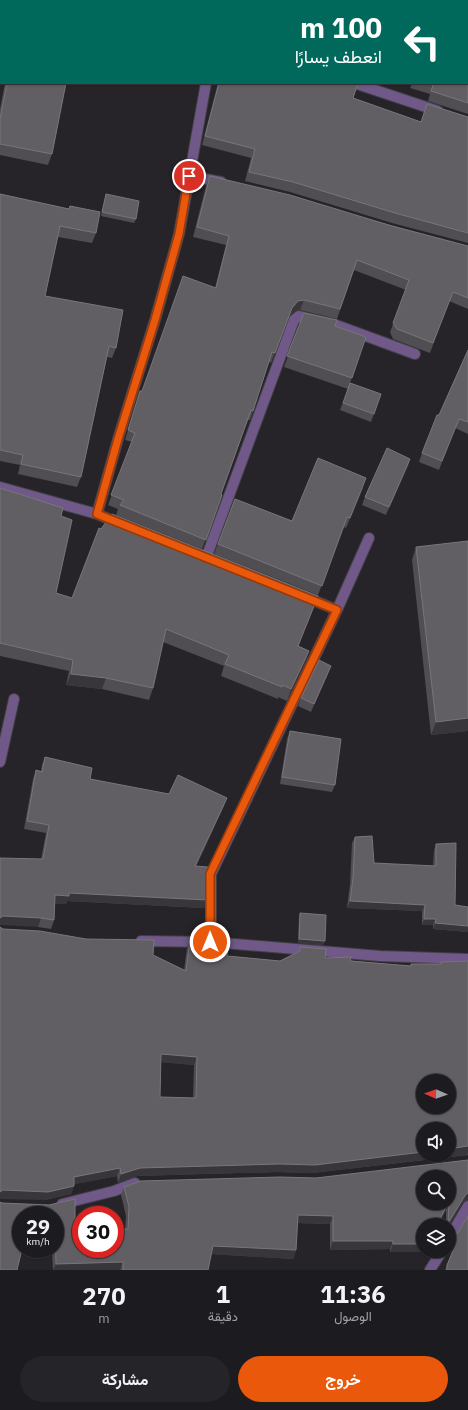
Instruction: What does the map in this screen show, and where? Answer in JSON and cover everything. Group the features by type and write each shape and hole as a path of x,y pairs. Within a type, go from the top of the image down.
{"street":[{"path":"97,514 179,234 206,84"},
{"path":"357,84 448,115"},
{"path":"189,176 229,184"},
{"path":"206,558 294,320 299,316 336,325 415,354"},
{"path":"0,487 97,514 134,529"},
{"path":"210,942 210,874 337,610 369,538"},
{"path":"293,592 337,610"},
{"path":"0,762 14,699"},
{"path":"131,941 210,942 380,956 468,959"},
{"path":"52,1206 114,1192 143,1182"},
{"path":"456,1226 468,1206"},
{"path":"430,1270 438,1258"}],"building":[{"path":"7,84 66,84 52,154 0,144 0,119"},
{"path":"219,84 358,84 353,98 421,122 427,104 468,117 468,233 395,213 293,182 249,172 255,149 205,136"},
{"path":"430,84 468,84 468,103 431,91 433,85"},
{"path":"210,176 290,195 392,226 468,246 468,298 453,292 433,343 397,329 393,323 409,280 357,260 340,309 304,300 298,301 292,308 275,353 272,352 253,411 251,410 206,540 120,505 124,500 111,495 135,433 128,430 140,391 142,391 183,276 216,288 229,236 197,227"},
{"path":"0,194 69,209 70,206 100,212 96,233 60,226 45,296 123,310 116,348 109,346 81,477 21,464 23,455 0,450"},
{"path":"106,194 139,201 136,219 102,212"},
{"path":"304,313 337,320 335,326 366,337 352,378 287,356"},
{"path":"468,350 468,422 459,419 442,461 422,453 437,415 439,415"},
{"path":"350,383 381,394 374,414 343,403"},
{"path":"387,448 410,459 389,507 365,497"},
{"path":"318,458 366,478 350,518 347,517 322,586 218,544 235,499 292,521"},
{"path":"0,488 63,508 61,516 72,520 56,593 72,598 99,528 101,529 112,514 318,596 298,646 309,651 291,689 283,685 282,687 225,664 229,655 166,629 153,688 106,678 71,674 73,660 0,643"},
{"path":"468,541 468,718 436,722 416,547"},
{"path":"319,660 331,666 314,704 301,698"},
{"path":"290,731 341,739 335,785 282,777"},
{"path":"45,757 92,768 90,779 169,794 178,775 227,798 195,866 208,867 207,900 69,893 69,896 55,895 54,920 3,916 0,918 0,858 43,859 49,825 27,821 36,770 42,772"},
{"path":"372,836 374,863 436,866 436,844 456,843 455,905 468,907 468,926 435,923 436,919 424,919 425,905 350,901 355,837"},
{"path":"300,913 326,915 325,941 299,939"},
{"path":"0,927 3,929 40,931 86,939 154,940 153,955 186,971 190,940 229,941 227,956 280,961 300,951 300,947 326,949 325,958 351,957 350,961 411,966 411,964 441,964 441,962 468,961 468,1146 456,1148 456,1122 416,1122 416,1153 315,1165 280,1164 140,1168 121,1174 120,1168 74,1177 74,1186 48,1192 3,1190 0,1192","holes":["161,1054 197,1057 196,1098 160,1097"]},
{"path":"468,1160 468,1193 451,1218 448,1218 449,1210 456,1210 456,1170 416,1170 416,1210 444,1210 440,1218 416,1218 416,1244 393,1244 393,1241 333,1241 333,1216 298,1215 296,1250 213,1246 208,1270 123,1270 123,1262 56,1264 56,1258 64,1258 64,1206 12,1206 12,1258 20,1258 17,1270 0,1270 0,1202 49,1205 75,1199 75,1206 72,1206 72,1258 124,1258 124,1229 128,1229 129,1207 124,1187 141,1181 280,1177 316,1178"},
{"path":"468,1216 468,1270 447,1270 447,1265 450,1258 456,1258 456,1234"}],"route":[{"path":"189,176 179,234 97,514 337,610 210,874 210,942"}]}
